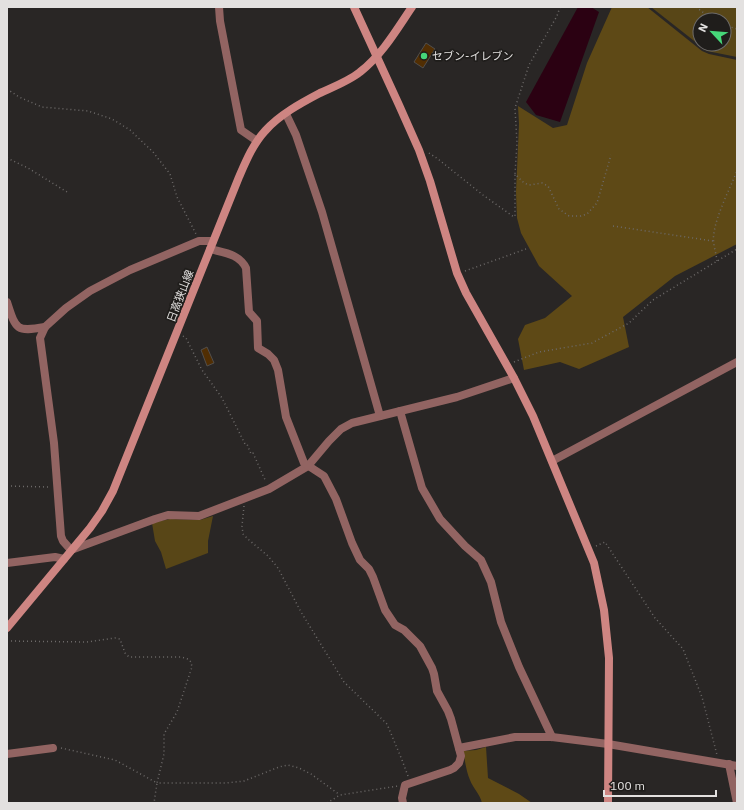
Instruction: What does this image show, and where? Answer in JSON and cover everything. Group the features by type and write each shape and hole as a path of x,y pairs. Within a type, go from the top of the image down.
{"street":[{"path":"219,7 220,21 241,130 257,141"},
{"path":"354,7 419,150 458,273 469,299 514,378 533,416 594,563 600,588 609,658 608,803"},
{"name":"日高狭山線","path":"7,628 90,528 102,511 113,491 239,177 257,141 274,122 286,114 309,99 359,73 377,55 412,7"},
{"path":"286,114 296,135 322,212 380,416"},
{"path":"213,241 199,241 130,270 90,291 66,308 45,327 40,338 54,443 61,536 63,541 71,550 168,515 199,516 269,489 308,466 341,429 352,423 457,396 514,378"},
{"path":"210,250 238,258 243,262 246,268 249,312 257,322 258,348 274,360 278,370 286,417 304,463 324,476 336,499 352,543 360,560 369,569 385,610 395,625 404,630 420,646 434,674 437,691 448,711 461,756 459,763 454,768 407,784 402,798 403,803"},
{"path":"7,302 13,323 21,329 29,330 45,327"},
{"path":"552,462 737,362"},
{"path":"400,411 422,488 440,519 465,546 481,560 491,582 501,622 519,667 552,737"},
{"path":"7,563 55,557 64,559"},
{"path":"459,748 515,737 552,737 608,744 719,762 733,765 737,803"},
{"path":"7,754 53,748"}],"path":[{"path":"419,150 438,158 483,195 514,217 515,216 517,136 515,108 529,65 557,16 560,7"},
{"path":"7,89 19,97 42,107 88,111 112,119 130,130 153,152 170,174 177,197 199,241"},
{"path":"515,174 524,183 529,185 542,183 548,186 559,209 569,216 581,216 592,210 597,203 611,155"},
{"path":"7,158 28,168 66,192"},
{"path":"717,261 713,242 714,232 721,210 737,171"},
{"path":"613,226 713,242"},
{"path":"458,273 526,248"},
{"path":"506,365 538,352 592,343 629,323 653,300 737,250"},
{"path":"177,333 186,338 202,370 222,398 245,444 247,444 251,454 253,453 269,489"},
{"path":"7,486 58,487"},
{"path":"245,499 242,526 244,534 268,556 278,568 301,612 344,682 387,724 402,760 407,784 340,795 327,803"},
{"path":"588,549 605,542 655,618 683,648 702,698 719,762"},
{"path":"7,641 87,642 115,638 120,639 125,653 129,657 181,658 188,659 191,662 191,671 177,712 164,734 164,754 154,803"},
{"path":"53,748 62,748 115,760 157,783 226,783 244,781 288,765 299,768 311,774 340,795"}],"shaded area":[{"path":"578,7 591,7 599,12 560,122 536,115 526,102"},
{"path":"612,7 647,7 692,43 692,52 704,52 737,60 737,244 675,276 623,317 629,347 579,369 560,362 524,370 518,339 525,325 545,318 572,296 539,266 521,233 517,218 516,192 519,124 518,106 553,128 567,125 587,63"},
{"path":"651,7 737,7 737,57 712,52 732,52 732,12 692,12 692,39"},
{"path":"213,516 208,541 208,553 166,569 161,552 155,541 152,523 170,519 200,520"},
{"path":"486,747 488,778 519,794 532,803 482,803 471,783 463,751 476,750"}],"building":[{"name":"セブン-イレブン","path":"426,43 435,49 423,68 414,62"},
{"path":"207,347 214,363 207,366 201,350"}],"place":[{"name":"セブン-イレブン","path":"424,56"}]}
